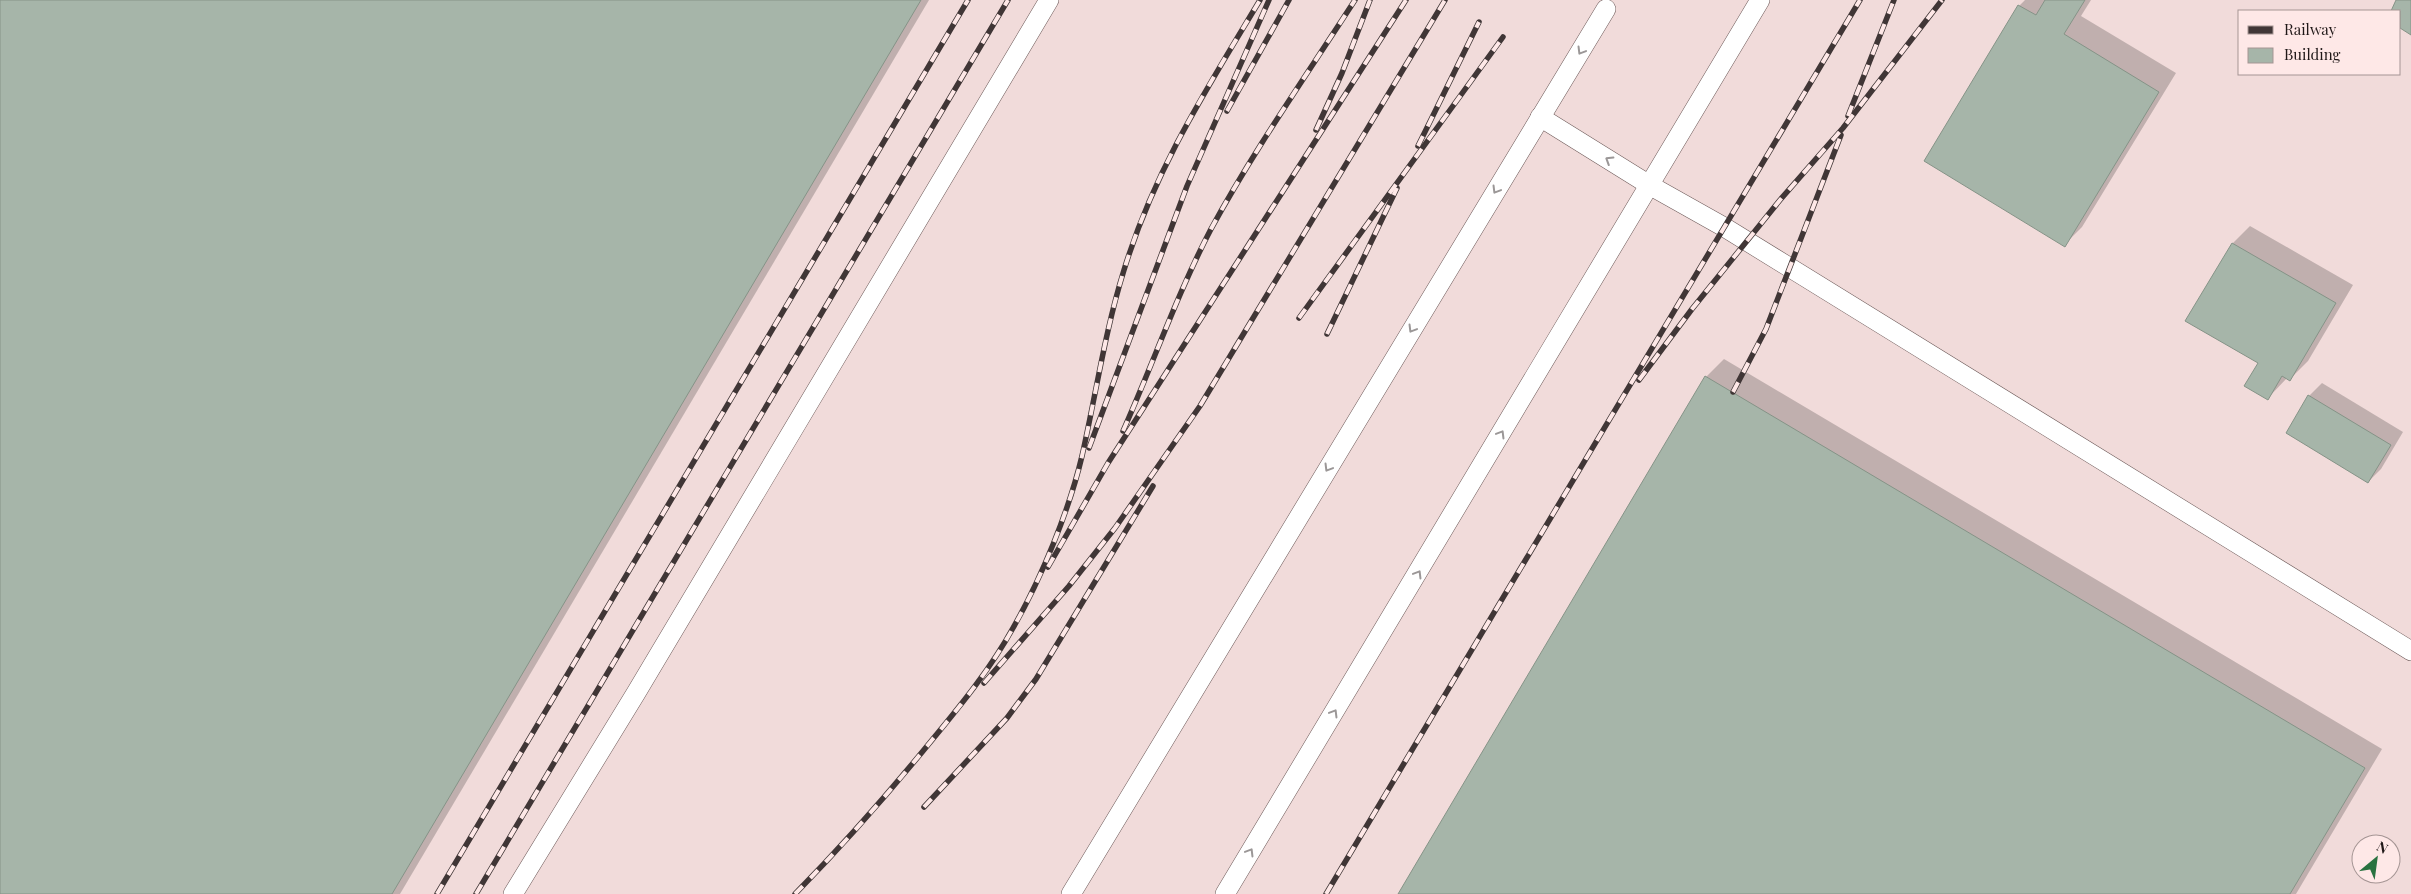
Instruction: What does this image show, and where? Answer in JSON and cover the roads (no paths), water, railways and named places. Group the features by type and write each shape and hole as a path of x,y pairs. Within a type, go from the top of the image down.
{"lane":[{"path":"513,894 642,684 1048,0"},
{"path":"1225,894 1651,186 1760,0"},
{"path":"1071,894 1606,10"},
{"path":"1540,117 1651,186 1724,227 2411,651"}],"railway":[{"path":"437,894 968,0"},
{"path":"476,894 1008,0"},
{"path":"795,894 865,819 954,713 1004,643 1034,588 1070,499 1082,456 1111,316 1137,233 1166,164 1183,131 1260,0"},
{"path":"1089,448 1187,186 1269,0"},
{"path":"1227,111 1289,0"},
{"path":"1123,431 1187,279 1211,229 1263,142 1355,0"},
{"path":"1316,130 1342,73 1370,0"},
{"path":"1048,567 1108,463 1406,0"},
{"path":"984,683 1069,586 1115,528 1200,406 1445,0"},
{"path":"1326,894 1860,0"},
{"path":"1848,116 1894,0"},
{"path":"1639,380 1692,309 1780,200 1843,128 1942,0"},
{"path":"1418,146 1479,22"},
{"path":"1299,318 1503,37"},
{"path":"1733,392 1766,329 1841,135"},
{"path":"1327,334 1397,188"},
{"path":"924,807 1007,718 1036,679 1153,486"}]}
